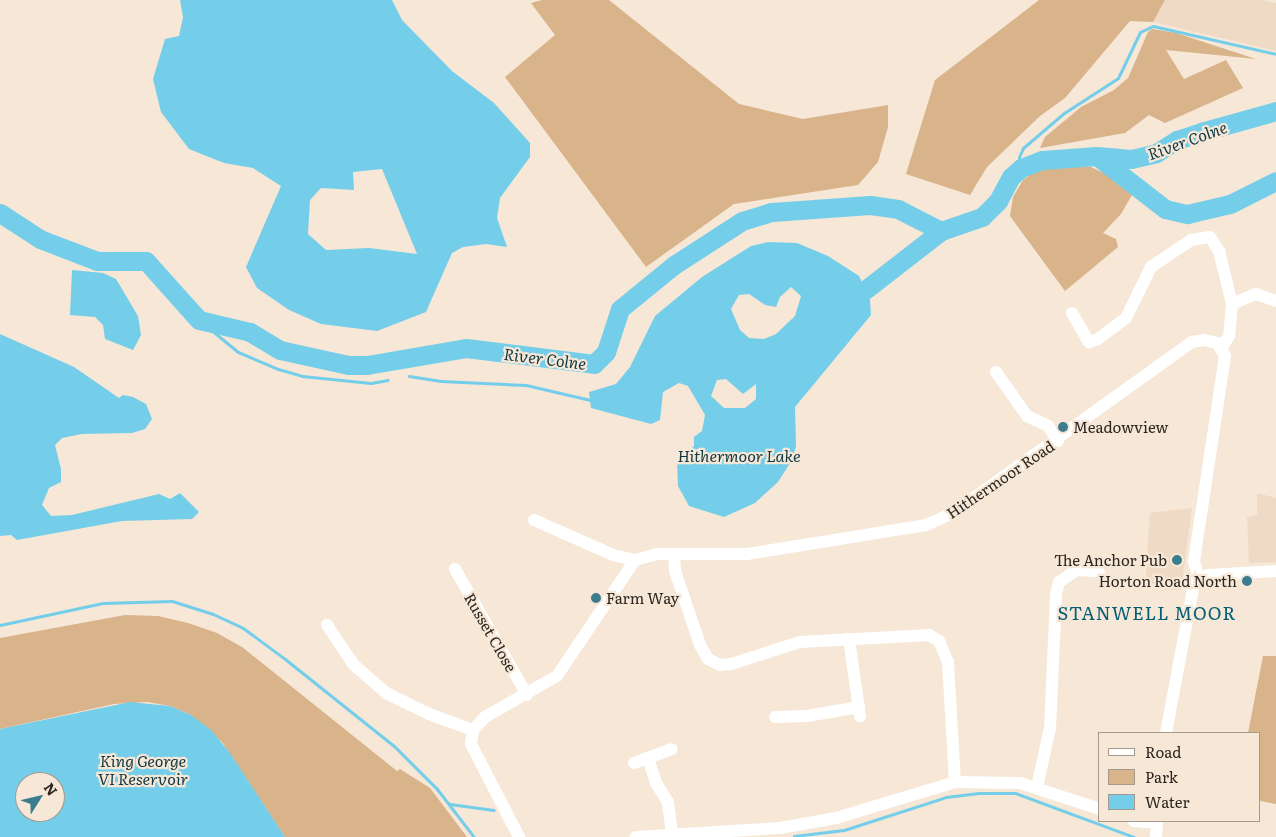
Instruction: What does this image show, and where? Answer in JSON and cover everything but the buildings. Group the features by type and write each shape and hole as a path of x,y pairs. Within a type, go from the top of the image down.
{"street":[{"path":"1072,313 1089,342 1098,339 1126,318 1151,267 1191,240 1210,238 1219,252 1232,304 1229,336 1222,347 1225,356 1194,562 1199,578"},
{"path":"1232,304 1256,294 1276,301"},
{"name":"Hithermoor Road","path":"635,560 658,554 748,554 919,528 953,513 1058,441 1192,342 1204,340 1222,347"},
{"path":"996,372 1027,416 1048,426 1058,441"},
{"path":"519,837 471,744 473,730 485,717 527,695 557,676 623,574 635,560 613,555 534,520"},
{"path":"613,555 623,574"},
{"path":"674,555 675,571 700,645 708,659 720,665 731,664 800,642 929,635 945,649 955,782"},
{"name":"Russet Close","path":"455,569 527,695"},
{"path":"1036,787 1050,728 1055,650 1056,594 1059,582 1077,570 1099,571"},
{"path":"1166,732 1189,597 1194,583 1199,578 1276,571"},
{"path":"327,624 354,665 386,692 429,714 473,730"},
{"path":"776,716 790,712 859,712 849,638"},
{"path":"634,763 672,748"},
{"path":"648,758 656,783 668,802 672,835"},
{"path":"636,837 780,828 836,818 955,782 984,781 1036,787 1098,808"},
{"path":"1156,822 1156,837"}],"shaded area":[{"path":"1165,0 1262,0 1276,3 1276,51 1153,22"},
{"path":"1257,493 1276,498 1276,562 1249,563 1247,517 1257,515"},
{"path":"1192,508 1181,590 1145,589 1150,513"}],"green space":[{"path":"542,0 609,0 739,104 803,119 888,105 888,127 878,162 858,185 734,204 646,267 505,77 555,35 531,3"},
{"path":"1039,0 1165,0 1153,22 1130,21 1065,98 1040,116 987,167 970,195 906,174 935,80"},
{"path":"1152,29 1176,33 1256,59 1166,50 1184,79 1226,60 1243,88 1165,123 1149,115 1125,133 1040,148 1045,137 1081,107 1114,90 1128,78 1148,32"},
{"path":"1064,164 1091,167 1136,188 1121,214 1103,233 1116,239 1118,247 1065,291 1010,216 1013,197 1023,180 1040,168"},
{"path":"125,615 158,616 188,623 217,633 242,647 397,771 400,769 430,788 467,837 285,837 222,742 191,715 170,706 147,702 114,704 0,729 0,638"},
{"path":"1263,656 1276,656 1276,804 1261,801 1261,732 1248,732"}],"water":[{"path":"180,0 392,0 402,20 452,71 494,103 530,143 530,157 500,198 497,218 507,247 486,244 463,247 452,253 426,312 377,331 321,324 289,310 257,288 246,267 281,186 253,168 224,163 189,149 161,112 153,79 165,39 179,36 183,17","holes":["382,169 417,254 369,248 326,250 308,234 310,200 321,188 354,190 353,172"]},
{"name":"Hithermoor Lake","path":"768,242 797,243 828,256 859,276 870,300 871,315 795,407 796,446 792,460 778,482 755,503 724,517 689,506 678,486 677,462 694,446 694,437 702,431 705,415 688,386 679,383 663,392 660,420 651,424 591,408 589,392 616,384 630,367 655,316 702,277 751,246","holes":["791,287 801,296 795,316 776,334 764,339 749,338 740,330 731,309 739,295 749,294 765,305 776,307 780,297","726,379 743,394 756,384 756,399 745,408 724,408 711,396 717,380"]},
{"path":"72,270 103,273 116,279 138,316 141,335 133,350 105,339 103,325 95,317 70,315"},
{"path":"0,334 74,367 119,398 123,395 133,397 146,404 152,419 145,429 132,433 82,434 62,438 55,445 61,469 61,482 49,488 42,505 51,516 72,515 159,494 170,499 180,493 199,512 192,519 122,521 17,540 11,535 0,536"},
{"name":"King George VI Reservoir","path":"130,702 170,706 191,715 211,730 230,753 285,837 0,837 0,729"}],"waterway":[{"path":"1021,168 1019,157 1023,148 1064,113 1118,78 1140,32 1153,26 1276,54"},
{"name":"River Colne","path":"865,290 941,231 982,217 998,201 1011,177 1021,168 1042,160 1097,156 1131,159 1156,153 1177,140 1201,132 1276,111"},
{"name":"River Colne","path":"1098,157 1165,209 1187,214 1230,204 1276,181"},
{"name":"River Colne","path":"0,213 40,239 97,261 146,261 199,320 250,332 280,350 348,365 367,365 466,348 594,364 606,352 620,309 674,265 742,221 772,212 870,205 898,209 941,231"},
{"path":"199,320 238,352 278,369 302,376 371,383 388,380"},
{"path":"409,376 441,381 526,385 590,400"},
{"path":"0,625 103,603 172,601 213,614 243,628 394,746 437,789 474,837"},
{"path":"794,836 844,830 946,797 979,793 1015,793 1134,837"},
{"path":"450,804 494,810"}],"place":[{"name":"Meadowview","path":"1063,427"},
{"name":"The Anchor Pub","path":"1177,560"},
{"name":"Horton Road North","path":"1247,581"},
{"name":"Farm Way","path":"596,598"}],"district":[{"name":"STANWELL MOOR","path":"1147,613"}]}
